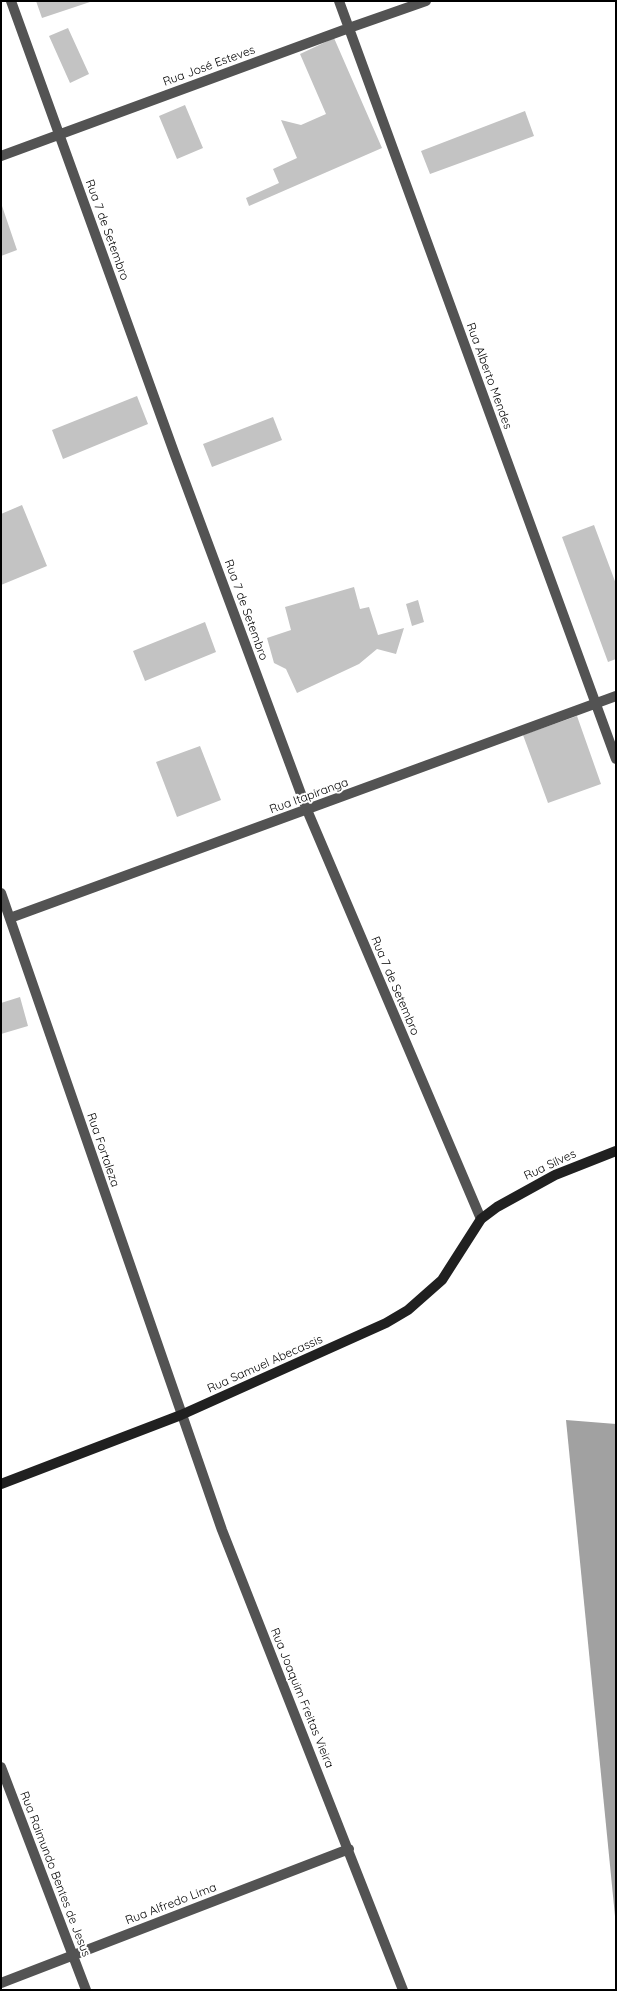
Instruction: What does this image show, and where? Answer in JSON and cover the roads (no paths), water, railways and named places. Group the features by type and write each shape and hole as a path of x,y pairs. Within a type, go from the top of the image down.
{"street":[{"name":"Rua 7 de Setembro","path":"11,1 175,455 307,810 481,1219"},
{"name":"Rua Alberto Mendes","path":"339,1 616,759"},
{"name":"Rua José Esteves","path":"1,156 426,1"},
{"name":"Rua Itapiranga","path":"10,918 616,696"},
{"name":"Rua Fortaleza","path":"1,893 181,1415"},
{"name":"Rua Silves","path":"497,1207 555,1175 616,1151"},
{"name":"Rua Samuel Abecassis","path":"1,1484 181,1415 377,1327 408,1310 442,1280 481,1219 497,1207"},
{"name":"Rua Joaquim Freitas Vieira","path":"181,1415 222,1530 403,1990"},
{"name":"Rua Raimundo Bentes de Jesus","path":"1,1767 86,1990"},
{"name":"Rua Alfredo Lima","path":"1,1983 349,1849"}]}
